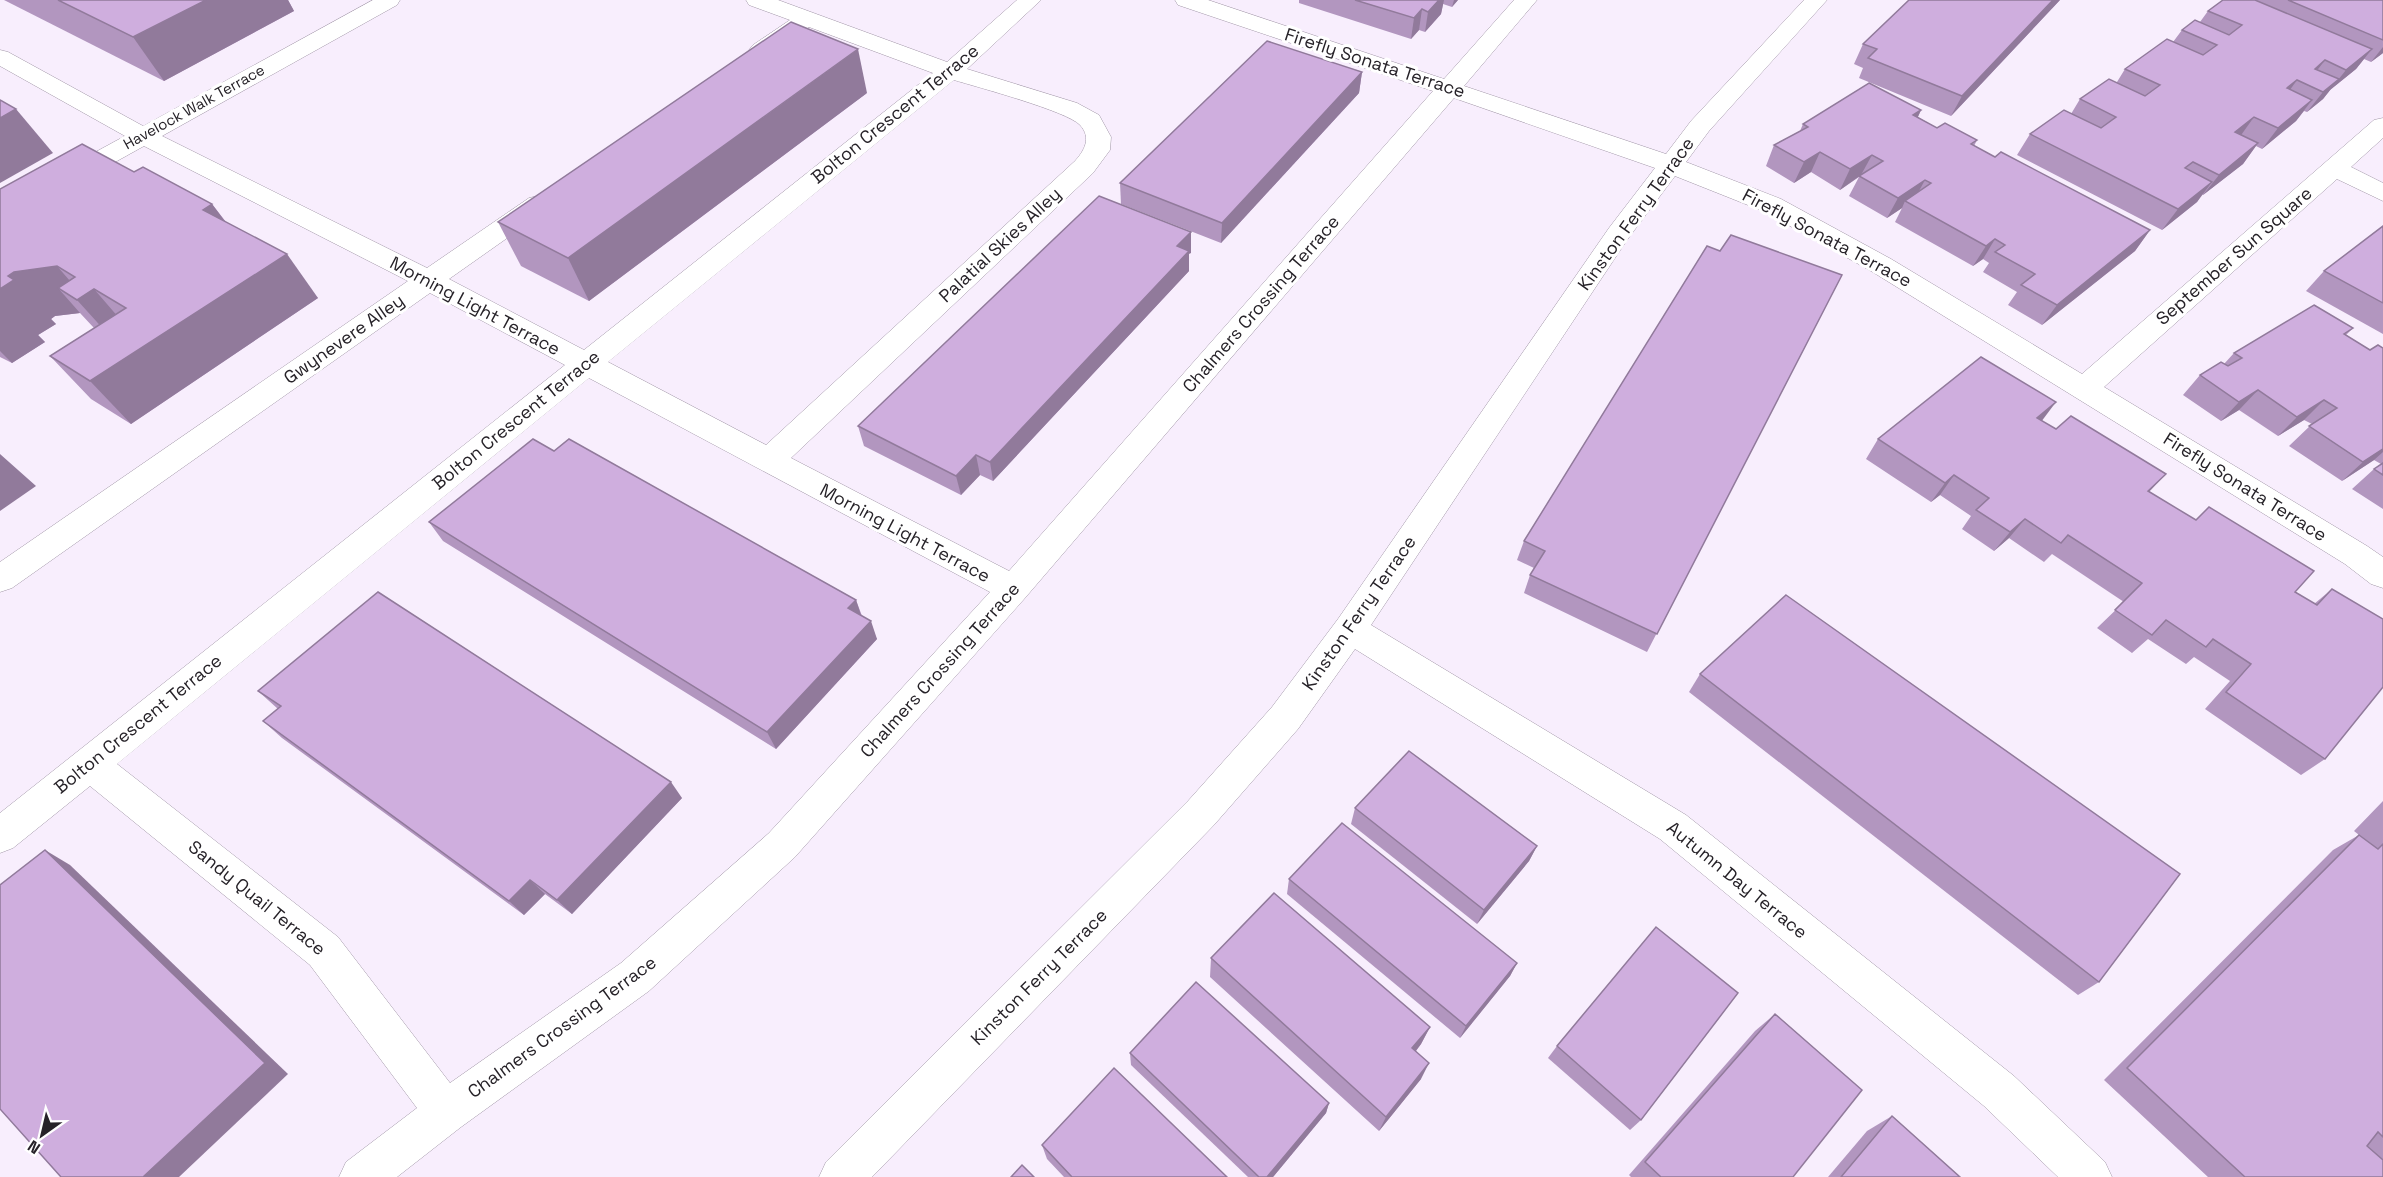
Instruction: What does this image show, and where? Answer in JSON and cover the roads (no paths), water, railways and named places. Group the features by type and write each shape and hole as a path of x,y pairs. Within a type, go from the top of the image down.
{"street":[{"name":"Havelock Walk Terrace","path":"0,215 389,0"},
{"path":"757,0 950,71"},
{"name":"Bolton Crescent Terrace","path":"0,836 950,71 1030,0"},
{"name":"Firefly Sonata Terrace","path":"1186,0 1672,164 1772,205 1881,265 2085,388 2356,555 2383,575"},
{"name":"Chalmers Crossing Terrace","path":"361,1177 446,1112 636,977 782,845 1013,590 1526,0"},
{"name":"Kinston Ferry Terrace","path":"842,1177 1201,813 1285,718 1350,629 1618,234 1700,126 1816,0"},
{"path":"738,66 806,19"},
{"name":"Morning Light Terrace","path":"0,57 142,135 428,280 1013,590"},
{"name":"Palatial Skies Alley","path":"768,461 1084,168 1098,150 1099,137 1090,120 1068,108 950,71"},
{"name":"September Sun Square","path":"2085,388 2383,125"},
{"path":"2334,168 2383,192"},
{"name":"Gwynevere Alley","path":"0,579 554,193"},
{"name":"Autumn Day Terrace","path":"1350,629 1673,827 1998,1091 2090,1177"},
{"name":"Sandy Quail Terrace","path":"89,763 324,951 446,1112"}]}
